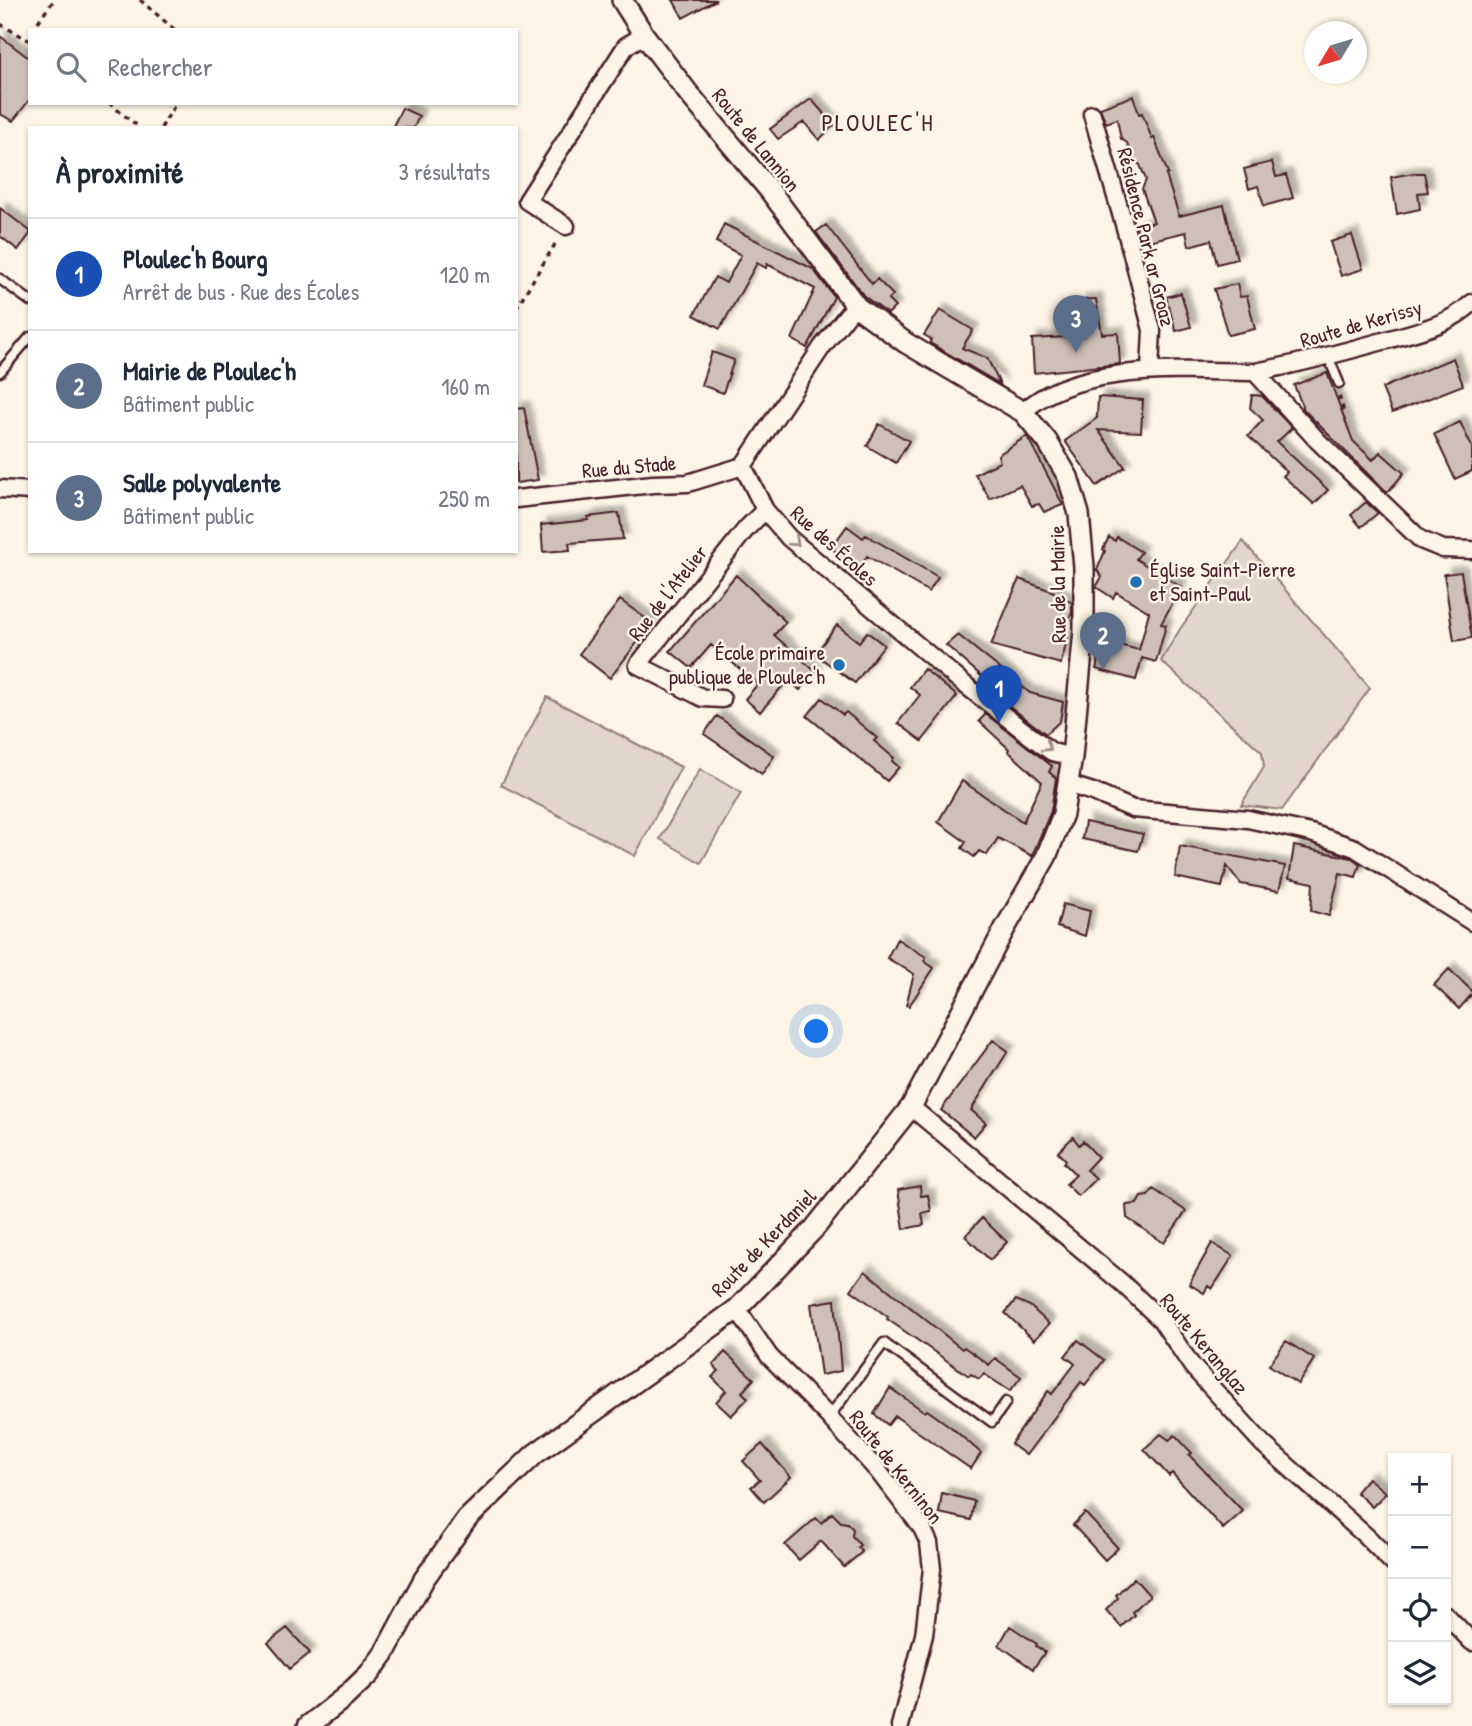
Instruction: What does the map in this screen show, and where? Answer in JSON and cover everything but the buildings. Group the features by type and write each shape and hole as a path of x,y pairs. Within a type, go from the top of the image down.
{"street":[{"name":"Route de Lannion","path":"622,0 644,35 689,94 770,191 857,307"},
{"path":"566,226 527,201 626,46 644,35"},
{"name":"Résidence Park ar Groaz","path":"1092,114 1152,330 1150,370"},
{"name":"Route de Kerissy","path":"1023,412 1033,402 1074,383 1150,370 1255,372 1328,356 1433,327 1461,314 1472,303"},
{"path":"743,466 822,347 848,314 857,307"},
{"name":"Rue de la Mairie","path":"857,307 906,343 1023,412 1047,441 1068,477 1079,514 1084,567 1084,631 1073,757"},
{"path":"1255,372 1318,441 1422,540 1443,549 1472,550"},
{"name":"Rue du Stade","path":"518,499 653,484 688,483 743,466"},
{"name":"Rue des Écoles","path":"743,466 765,510 789,538 964,684 1052,752 1073,757"},
{"path":"0,488 28,491"},
{"name":"Rue de l'Atelier","path":"722,699 703,698 638,665 746,529 765,510"},
{"name":"Route de Kerdaniel","path":"308,1726 369,1674 384,1654 424,1579 467,1519 547,1445 737,1309 814,1229 911,1107 1004,930 1046,857 1063,814 1073,757"},
{"path":"1068,784 1132,809 1248,819 1311,833 1355,848 1472,922"},
{"name":"Route Keranglaz","path":"911,1107 1122,1283 1161,1320 1192,1366 1263,1444 1388,1558"},
{"name":"Route de Kerninon","path":"737,1309 769,1356 878,1471 922,1528 929,1543 932,1569 924,1635 900,1726"},
{"path":"1451,1620 1472,1642"}],"lane":[{"path":"0,279 28,300"},
{"path":"0,373 28,339"},
{"path":"1328,356 1339,383"},
{"path":"829,1417 884,1343 992,1422 1006,1402"}],"path":[{"path":"33,28 54,0"},
{"path":"140,0 173,28"},
{"path":"0,24 28,39"},
{"path":"111,105 138,126"},
{"path":"162,126 175,105"},
{"path":"518,305 566,226"},
{"path":"1338,395 1342,410"}],"shaded area":[{"path":"1243,541 1370,688 1282,810 1241,805 1264,767 1262,752 1161,661 1180,629"},
{"path":"547,697 681,767 635,856 501,785"},
{"path":"700,769 741,793 701,863 660,839"}],"place":[{"name":"Salle polyvalente","path":"1076,353"},
{"name":"Église Saint-Pierre et Saint-Paul","path":"1136,582"},
{"name":"École primaire publique de Ploulec'h","path":"839,665"},
{"name":"Mairie de Ploulec'h","path":"1103,670"},
{"name":"Ploulec'h Bourg","path":"999,723"}],"district":[{"name":"PLOULEC'H","path":"878,123"}]}
